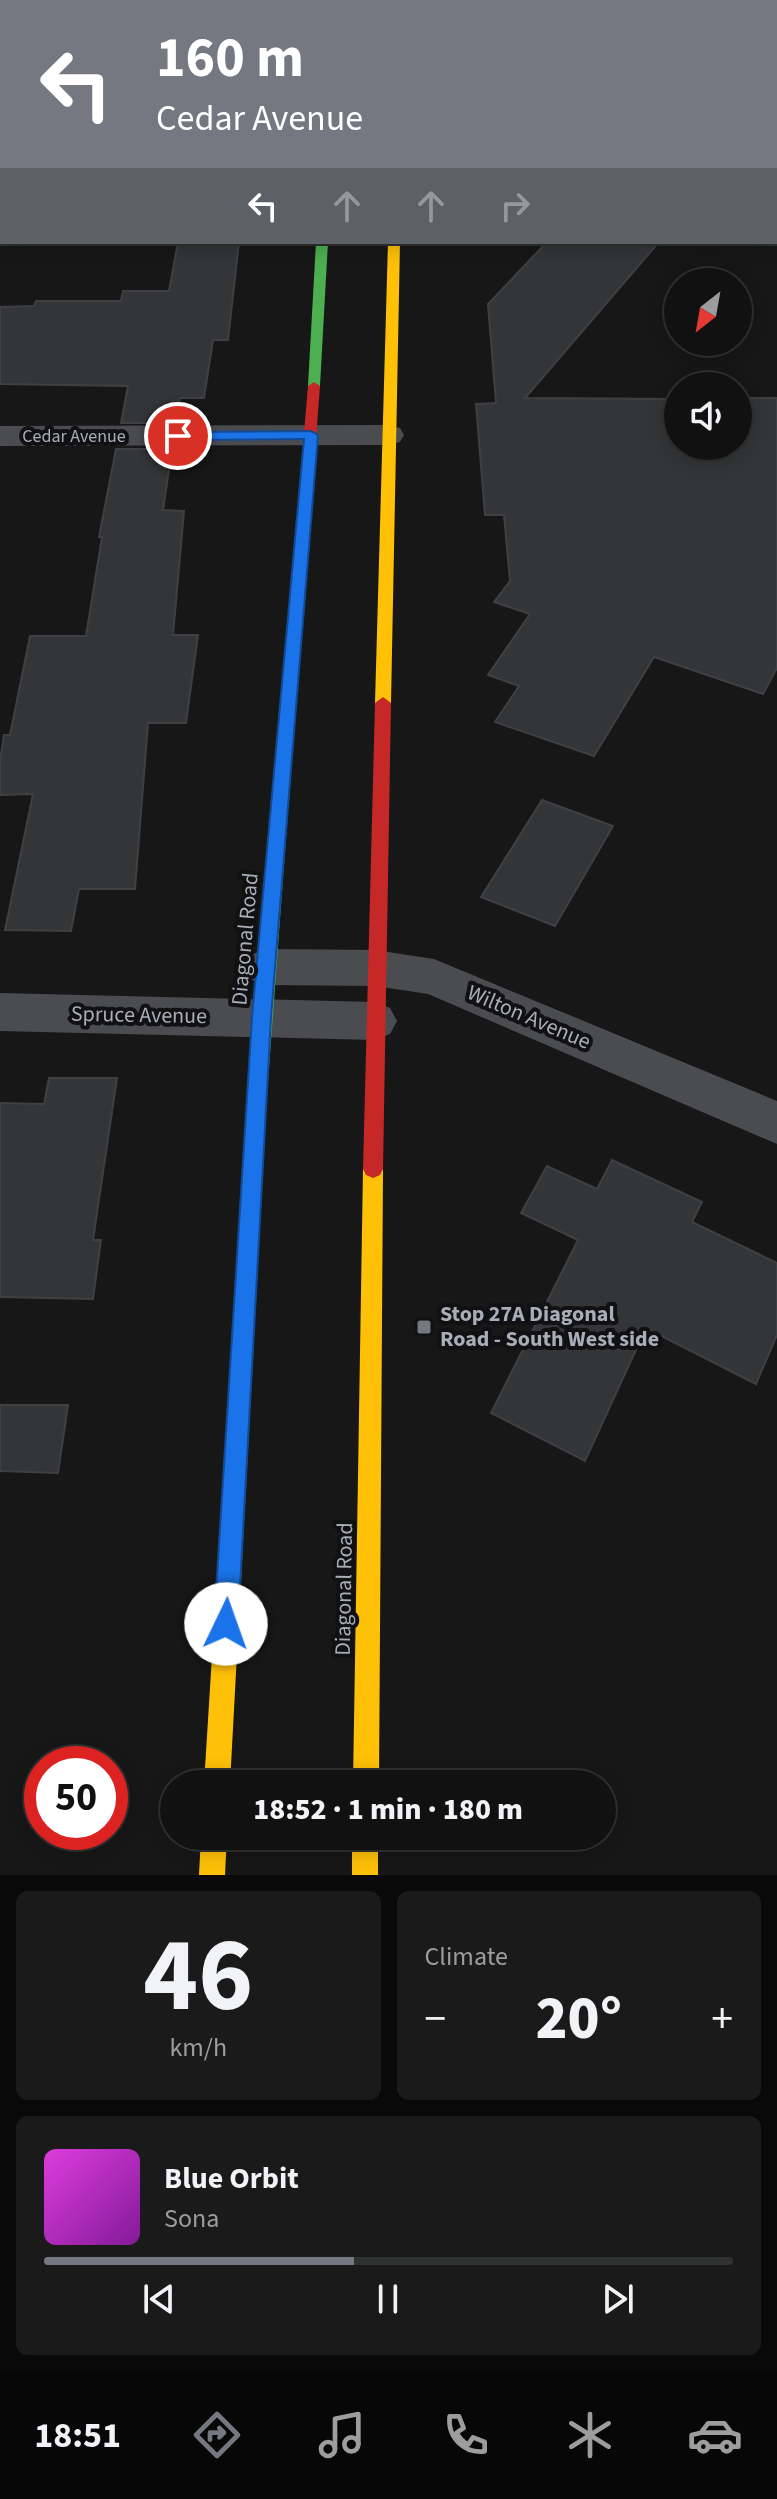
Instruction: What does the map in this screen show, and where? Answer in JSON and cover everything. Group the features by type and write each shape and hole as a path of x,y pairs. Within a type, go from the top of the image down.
{"main road":[{"name":"Diagonal Road","path":"218,1770 262,1017 311,435 322,244"},
{"name":"Diagonal Road","path":"366,1770 374,1021 394,244"},
{"path":"212,1875 213,1850"},
{"path":"365,1850 365,1875"}],"street":[{"name":"Cedar Avenue","path":"0,436 388,435"},
{"name":"Wilton Avenue","path":"268,967 375,968 434,977 777,1123"},
{"name":"Spruce Avenue","path":"0,1012 374,1021"}],"building":[{"path":"178,244 239,244 228,340 213,340 204,398 180,398 176,423 121,423 128,386 0,384 0,307 34,306 36,301 121,301 123,291 169,291"},
{"path":"545,244 657,244 525,398 664,399 664,460 752,460 752,398 777,398 777,668 763,694 654,657 594,756 495,722 519,686 488,675 530,614 494,602 510,581 504,515 485,515 476,404 496,403 488,304"},
{"path":"116,449 172,449 163,510 184,511 173,635 198,635 186,723 148,723 135,889 79,889 71,931 5,930 33,794 0,795 4,735 10,735 30,636 86,636 102,537 99,537"},
{"path":"542,800 613,826 555,926 481,897"},
{"path":"49,1078 117,1078 93,1240 101,1240 93,1299 0,1297 0,1103 44,1104"},
{"path":"612,1160 702,1202 692,1222 777,1263 777,1335 756,1384 646,1328 585,1461 491,1413 578,1240 521,1213 547,1166 597,1189"},
{"path":"0,1405 68,1405 58,1473 0,1471"}],"traffic: fast":[{"path":"314,386 322,244"},
{"path":"257,1095 282,784"}],"traffic: slow":[{"path":"383,703 394,244"},
{"path":"218,1770 257,1095"},
{"path":"366,1770 373,1169"},
{"path":"212,1875 213,1850"},
{"path":"365,1850 365,1875"}],"traffic: jam":[{"path":"282,784 314,386"},
{"path":"373,1169 383,703"}],"place":[{"name":"Stop 27A Diagonal Road - South West side","path":"424,1327"}],"route":[{"path":"178,436 311,435 262,1017 226,1624"}]}
